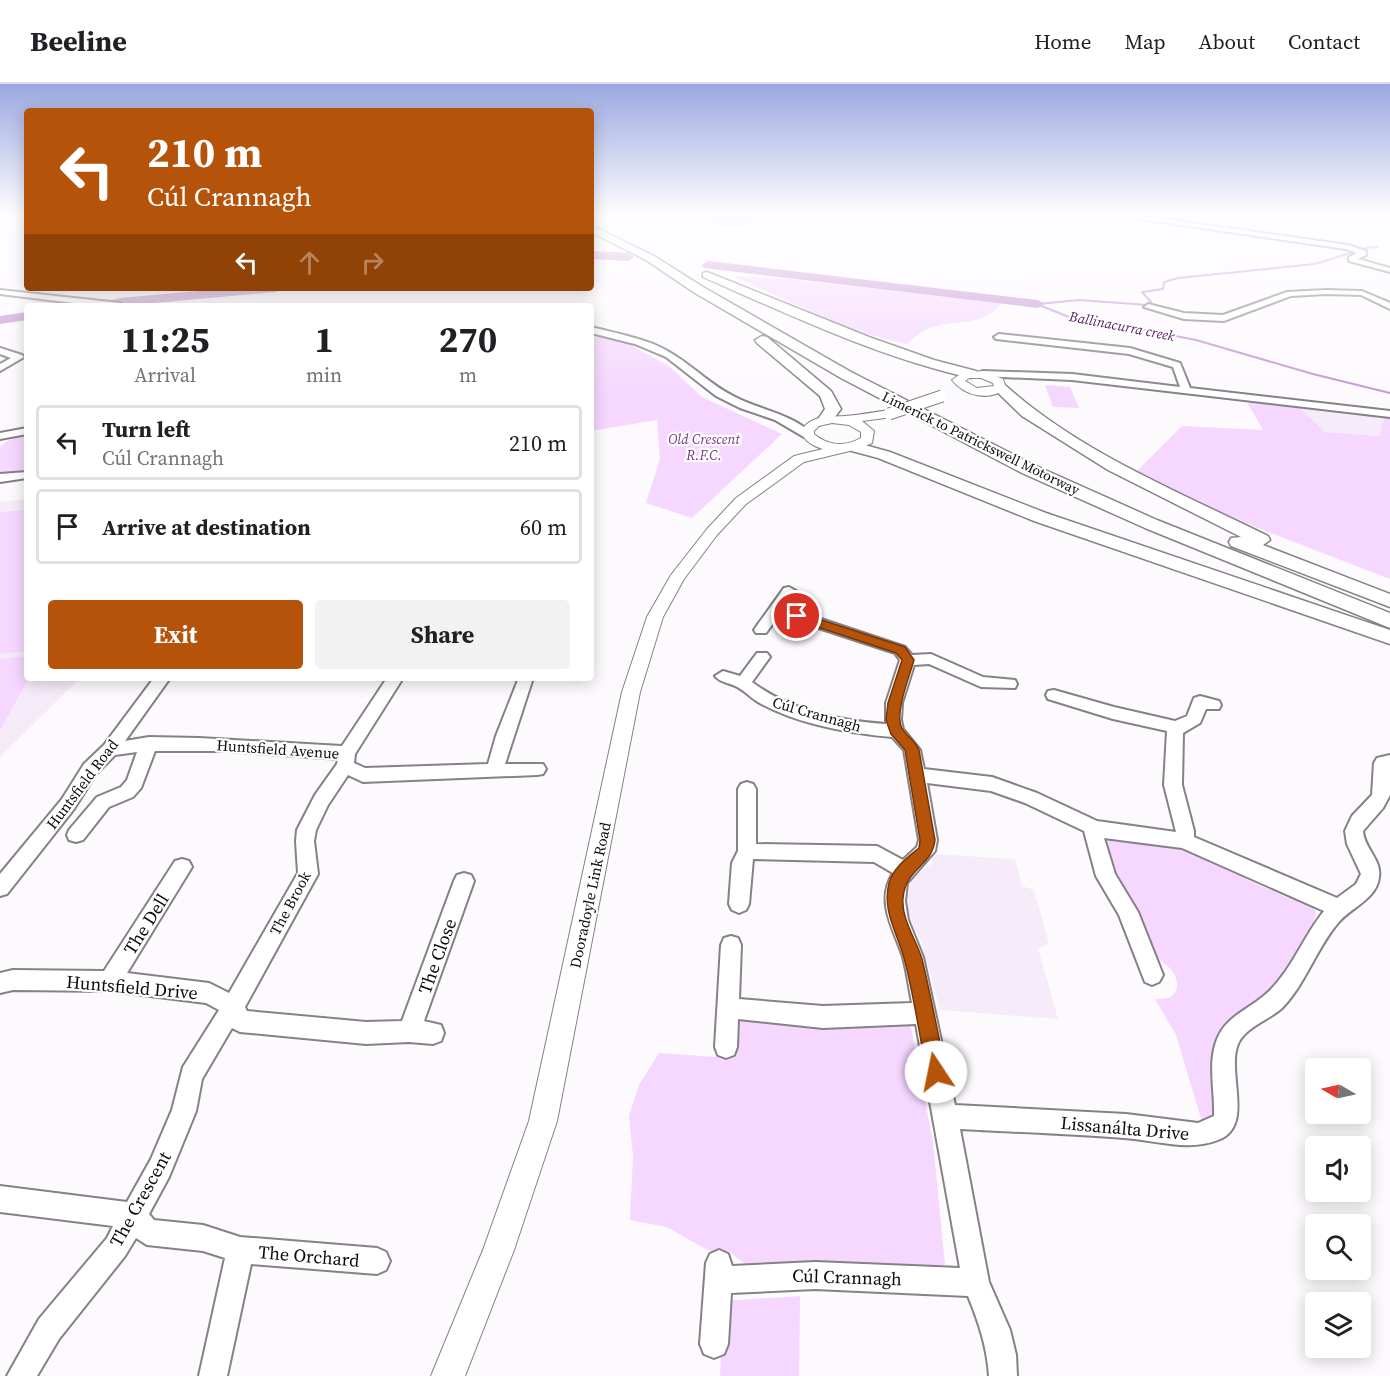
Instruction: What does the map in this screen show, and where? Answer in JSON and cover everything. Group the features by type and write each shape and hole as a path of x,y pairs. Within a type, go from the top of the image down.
{"highway":[{"name":"Limerick to Patrickswell Motorway","path":"685,274 797,332 878,378 996,437 1119,493"},
{"name":"Limerick to Patrickswell Motorway","path":"688,274 703,283 726,304 846,375 1028,469 1182,537 1390,621"},
{"path":"703,283 795,313 938,366 977,374"},
{"path":"703,283 826,394 833,409 821,421"},
{"path":"1000,386 1027,413 1114,466 1258,539 1390,593"},
{"path":"849,447 884,455 1051,521 1390,637"},
{"path":"1203,528 1390,602"}],"main road":[{"path":"821,421 889,414 942,396 981,392 1000,386 995,378 977,374 962,376 959,383 942,396"},
{"path":"959,383 967,389 981,392"},
{"path":"810,437 826,446 849,447 867,440 868,431 889,414"},
{"path":"843,419 858,423 868,431"},
{"name":"Dooradoyle Link Road","path":"799,459 810,437 810,426 821,421"},
{"name":"Dooradoyle Link Road","path":"448,1376 468,1331 522,1187 543,1121 631,692 655,617 677,578 741,501 799,459 849,447"}],"street":[{"path":"0,292 94,303"},
{"path":"1148,307 1184,316 1224,318 1290,294 1326,292 1362,294 1390,306"},
{"path":"594,331 653,347 684,364 732,400 778,418 810,437"},
{"path":"999,337 1139,353 1177,365 1185,391"},
{"path":"0,351 19,357 0,368"},
{"path":"977,374 1072,377 1390,414"},
{"path":"1000,386 1025,375"},
{"path":"778,418 821,421"},
{"path":"1,438 24,432"},
{"path":"0,478 24,475"},
{"path":"761,630 789,591"},
{"path":"776,609 900,650 908,660"},
{"path":"743,683 762,657"},
{"path":"908,660 931,659 981,682 1009,684"},
{"path":"908,660 895,703 893,720 896,731 910,744 928,840 926,851 905,870 897,881 895,901 898,920 913,957 925,1013 976,1283 996,1330 1002,1355 1003,1376"},
{"name":"Cúl Crannagh","path":"723,676 743,683 769,701 825,719 871,730 896,731"},
{"name":"Huntsfield Road","path":"0,888 68,804 90,769 110,749 160,681"},
{"name":"The Brook","path":"232,1007 308,874 310,861 304,835 332,780 393,681"},
{"path":"495,769 504,736 526,681"},
{"path":"1054,695 1106,711 1175,727 1182,727 1194,719 1200,702 1213,705"},
{"path":"1175,727 1174,788 1185,831 1184,841"},
{"path":"76,835 103,802 127,792 135,783 149,743"},
{"name":"Huntsfield Avenue","path":"110,749 149,743 188,743 346,760 363,775 537,769"},
{"name":"Lissanálta Drive","path":"946,1116 1126,1126 1198,1135 1216,1130 1226,1115 1225,1051 1229,1038 1235,1030 1277,998 1303,965 1321,933 1339,908 1353,900 1370,879 1370,871 1353,833 1356,825 1380,799 1383,764 1390,761"},
{"path":"917,775 992,784 1031,798 1092,827 1184,841 1339,908"},
{"path":"739,904 742,863 747,851 747,789"},
{"path":"1092,827 1106,876 1128,912 1152,975"},
{"path":"747,851 877,854 905,870"},
{"name":"The Dell","path":"110,981 182,867"},
{"name":"The Close","path":"409,1031 464,881"},
{"path":"726,1047 731,945"},
{"name":"Huntsfield Drive","path":"0,983 13,980 110,981 209,993 232,1007 240,1021 366,1033 409,1031 433,1033"},
{"name":"The Crescent","path":"21,1376 49,1329 116,1247 134,1216 160,1168 184,1111 191,1075 232,1007"},
{"path":"728,1008 823,1017 925,1013"},
{"path":"0,1199 134,1216"},
{"name":"The Orchard","path":"134,1216 147,1232 202,1238 240,1250 377,1261"},
{"name":"The Orchard","path":"213,1376 228,1315 240,1250"},
{"name":"Cúl Crannagh","path":"714,1344 718,1272 976,1283"}],"shaded area":[{"path":"1299,407 1384,417 1380,436 1325,432"},
{"path":"24,499 24,681 77,681 0,757 0,502"},
{"path":"933,854 1015,859 1022,886 1034,890 1049,944 1038,948 1058,1019 940,1010 921,941 909,919 906,902 912,879 932,863"}],"green space":[{"path":"733,276 796,280 1002,303 987,316 972,321 932,327 907,344 840,324"},
{"name":"Old Crescent R.F.C.","path":"594,337 625,342 669,366 702,397 782,434 692,518 646,503 660,459 657,420 594,430"},
{"path":"1045,385 1070,387 1079,408 1053,407"},
{"path":"1247,402 1299,407 1325,432 1380,436 1384,417 1390,418 1390,579 1258,528 1134,474 1182,426 1263,430"},
{"path":"24,435 24,472 0,474 0,447 7,441"},
{"path":"24,510 24,651 0,654 0,512"},
{"path":"24,656 24,681 27,681 0,730 0,659"},
{"path":"1110,838 1183,847 1246,875 1246,879 1288,898 1291,894 1309,901 1316,912 1307,938 1284,974 1254,1003 1230,1018 1222,1026 1215,1049 1214,1115 1202,1122 1176,1035 1155,999 1167,998 1176,992 1176,977 1146,944 1108,856 1105,846 1106,841"},
{"path":"744,1017 910,1023 933,1142 945,1265 940,1269 809,1263 746,1265 730,1252 709,1251 667,1227 630,1220 633,1156 629,1116 639,1085 659,1053 716,1057 738,1020"},
{"path":"800,1296 799,1376 720,1376 724,1301"}],"waterway":[{"name":"Ballinacurra creek","path":"787,274 1038,304"},
{"path":"1038,304 1079,300 1148,305 1151,302 1142,292 1163,289 1164,282 1178,278 1214,274"},
{"name":"Ballinacurra creek","path":"116,303 243,291"},
{"name":"Ballinacurra creek","path":"1039,305 1074,319 1109,323 1196,340 1313,374 1390,393"},
{"name":"Ballinacurra creek","path":"0,320 24,316"}],"route":[{"path":"797,616 900,650 908,660 895,703 893,720 896,731 910,744 912,750 928,840 926,851 905,870 897,881 895,901 898,920 913,957 936,1072"}]}
